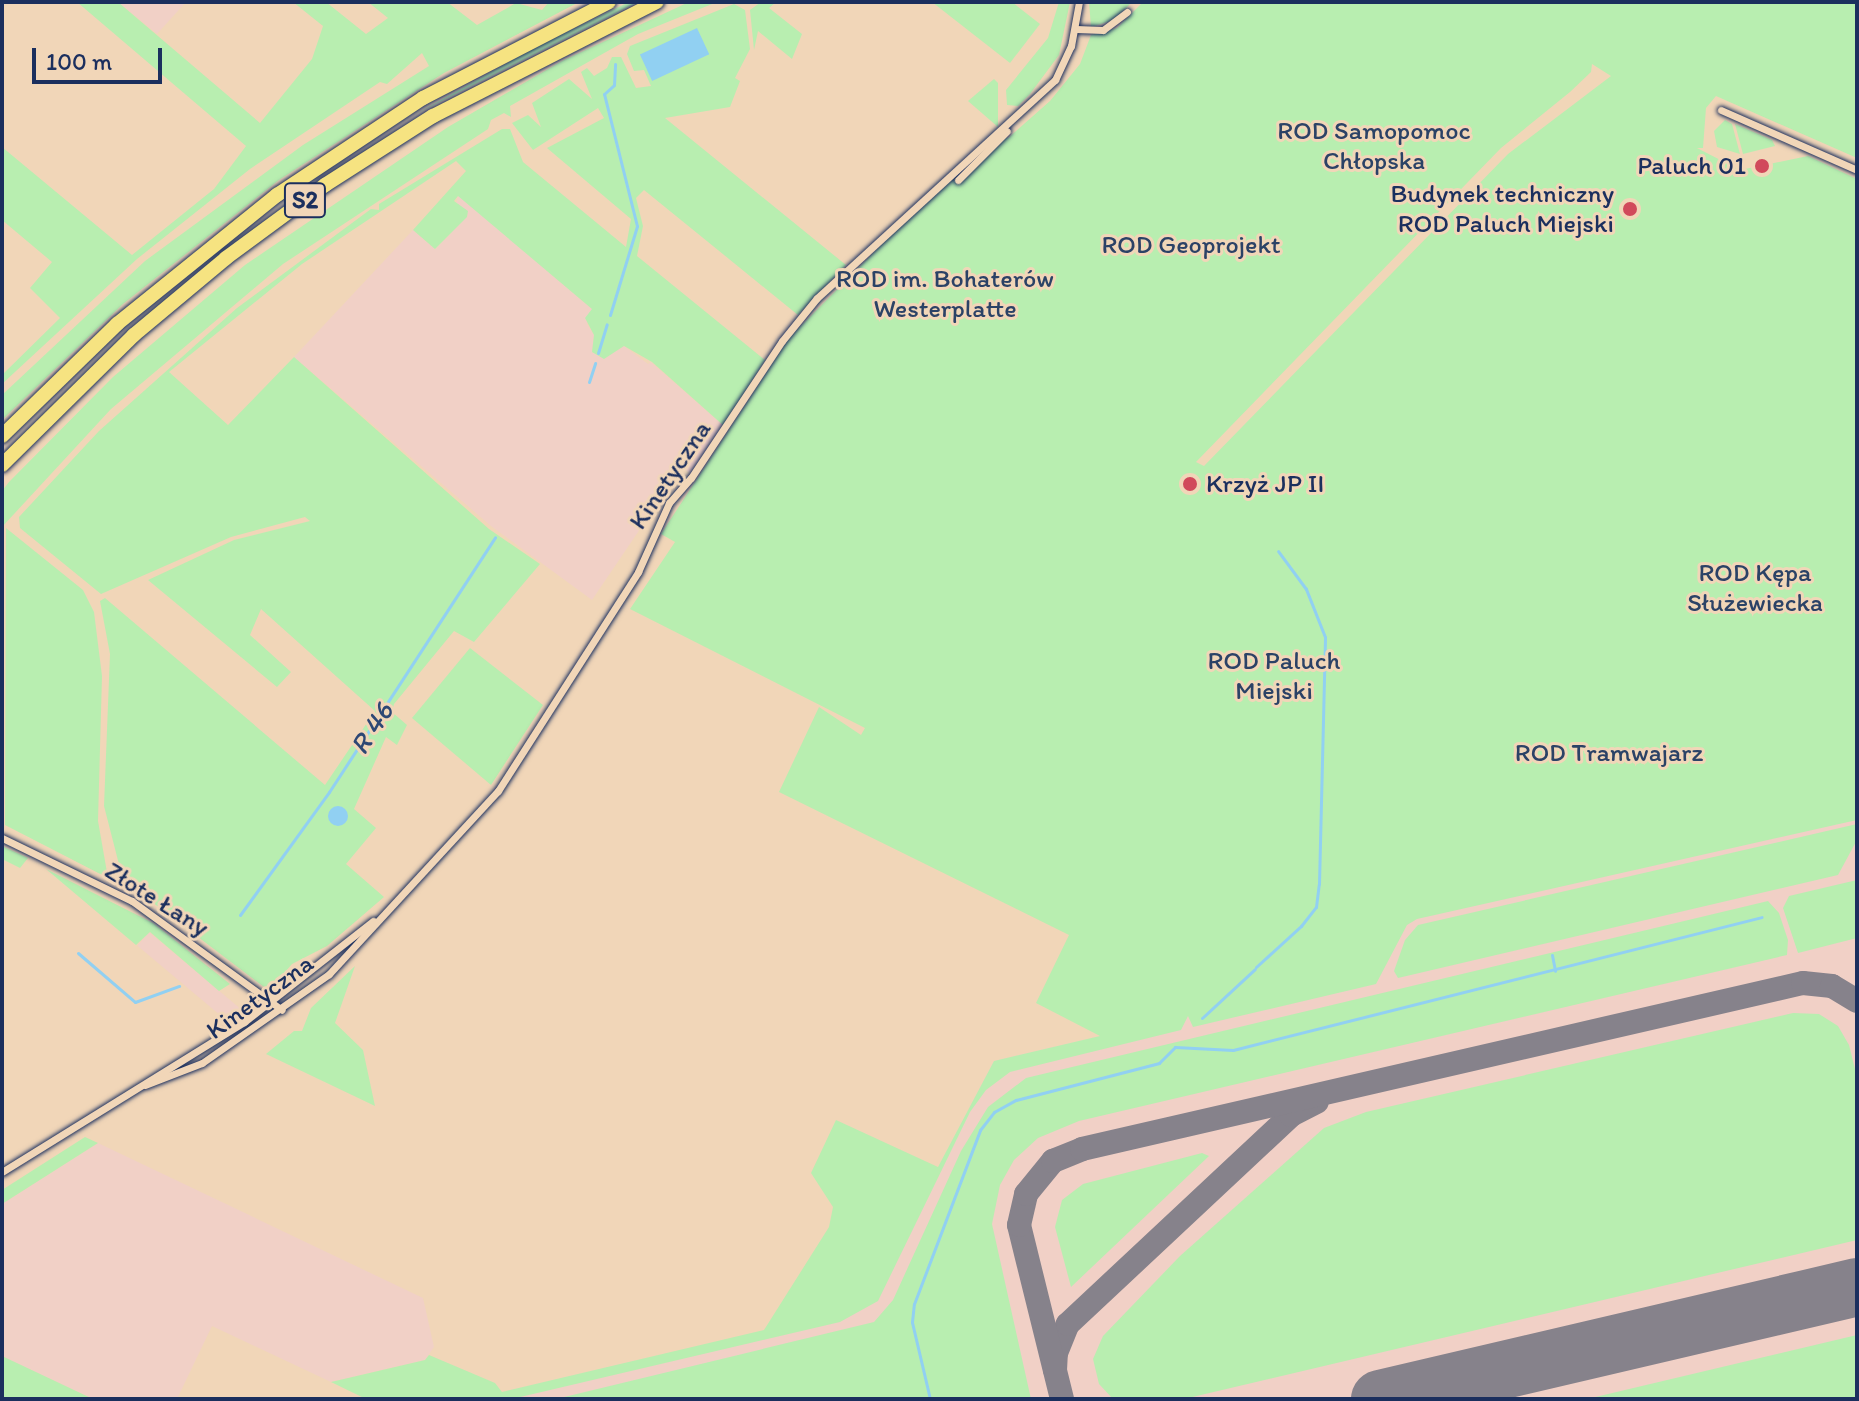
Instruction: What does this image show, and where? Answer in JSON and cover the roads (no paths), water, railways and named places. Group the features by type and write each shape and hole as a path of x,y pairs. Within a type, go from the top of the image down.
{"highway":[{"name":"S2","path":"2,436 117,324 277,195 423,98 609,2"},
{"name":"S2","path":"2,465 145,326 325,185 446,109 657,2"}],"street":[{"name":"Kinetyczna","path":"958,180 1055,80 1076,29 1079,2"},
{"path":"1076,29 1103,30 1127,12"},
{"name":"Kinetyczna","path":"145,1085 188,1071 282,1010 329,974 516,766 638,572 669,503 691,478 804,314 1040,96"},
{"path":"1721,110 1857,170"},
{"name":"Złote Łany","path":"2,838 132,901 282,1010"},
{"name":"Kinetyczna","path":"2,1172 145,1085 270,1003 382,915"}],"water":[{"path":"697,28 709,54 652,81 640,55"},
{"path":"338,806 345,809 348,816 345,823 338,826 331,823 328,816 331,809"}],"waterway":[{"name":"R 46","path":"610,315 637,226 604,94 614,85 615,64"},
{"name":"R 46","path":"598,353 607,324"},
{"name":"R 46","path":"589,382 595,363"},
{"name":"R 46","path":"240,915 329,792 495,537"},
{"path":"1256,967 1301,926 1316,907 1319,884 1325,637 1306,589 1278,551"},
{"path":"930,1399 912,1322 914,1304 980,1130 994,1112 1016,1100 1159,1063 1175,1047 1233,1050 1762,917"},
{"path":"78,953 135,1002 179,986"},
{"path":"1552,955 1555,971"},
{"path":"1202,1018 1255,969"}],"place":[{"name":"Paluch 01","path":"1762,166"},
{"name":"Budynek techniczny ROD Paluch Miejski","path":"1630,209"},
{"name":"Krzyż JP II","path":"1190,484"}],"park label":[{"name":"ROD Samopomoc Chłopska","path":"1374,146"},
{"name":"ROD Geoprojekt","path":"1191,245"},
{"name":"ROD im. Bohaterów Westerplatte","path":"945,294"},
{"name":"ROD Kępa Służewiecka","path":"1755,588"},
{"name":"ROD Paluch Miejski","path":"1274,676"},
{"name":"ROD Tramwajarz","path":"1609,753"}]}
